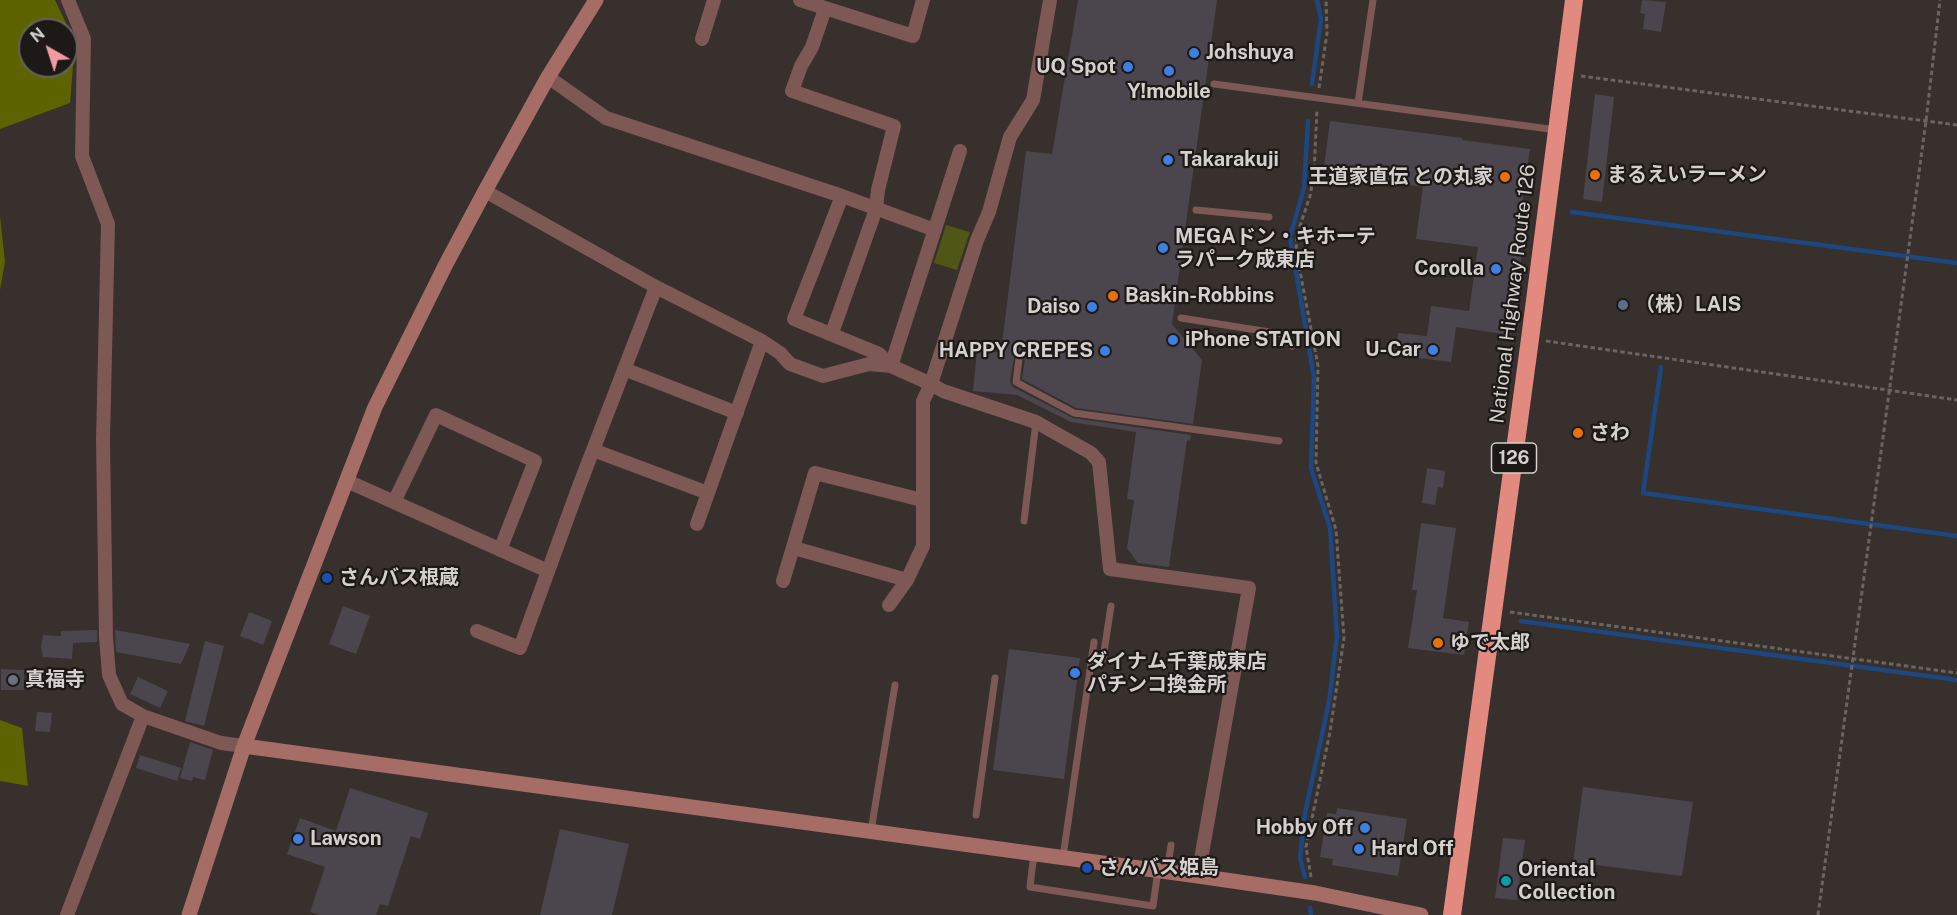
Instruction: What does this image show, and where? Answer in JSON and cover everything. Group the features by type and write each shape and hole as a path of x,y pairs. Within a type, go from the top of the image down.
{"highway":[{"name":"National Highway Route 126","path":"1452,915 1574,0"}],"street":[{"path":"68,0 84,39 82,156 108,224 103,440 106,637 110,675 122,704 143,716 221,743 1198,876 1315,893 1421,915"},
{"path":"189,915 244,746 375,407 485,191 548,77 596,0"},
{"path":"702,39 714,0"},
{"path":"800,0 913,36 923,0"},
{"path":"889,604 906,580 923,546 923,402 931,384 977,240 989,212 1010,137 1033,100 1050,0"},
{"path":"825,9 812,47 801,66 792,91 894,126 878,190 876,209 832,333"},
{"path":"548,77 606,118 842,196 935,230"},
{"path":"891,366 960,151"},
{"path":"485,191 656,287 762,341 780,352 790,363 823,376 869,364 891,366 943,391 1036,422 1091,453 1099,462 1110,569 1249,588 1198,876"},
{"path":"842,196 794,318 879,354 891,366"},
{"path":"477,631 520,648 656,287"},
{"path":"697,524 762,341"},
{"path":"624,369 736,413"},
{"path":"394,502 436,415 535,461 500,550"},
{"path":"593,450 708,493"},
{"path":"783,581 815,473 922,500"},
{"path":"347,481 548,572"},
{"path":"794,548 906,580"},
{"path":"67,915 143,716"}],"lane":[{"path":"1358,103 1373,0"},
{"path":"1214,84 1557,130"},
{"path":"1196,210 1269,217"},
{"path":"1181,318 1282,334 1292,346"},
{"path":"1019,359 1016,382 1074,413 1279,441"},
{"path":"1024,521 1036,422"},
{"path":"1103,659 1111,606"},
{"path":"1063,857 1094,642"},
{"path":"976,815 995,678"},
{"path":"871,831 895,685"},
{"path":"1034,853 1030,886 1153,906 1171,845"}],"path":[{"path":"1315,893 1306,847 1330,732 1344,638 1336,530 1316,463 1318,366 1296,250 1314,173 1317,98 1327,33 1326,0"},
{"path":"1818,915 1926,121 1940,0"},
{"path":"1564,73 1957,126"},
{"path":"1530,339 1957,400"},
{"path":"1494,610 1957,673"}],"green space":[{"path":"946,225 970,232 957,270 934,263"}],"shaded area":[{"path":"0,0 55,0 64,18 18,18 18,78 72,78 70,103 0,129"},
{"path":"0,216 5,262 0,290"},
{"path":"0,720 22,728 28,786 0,781"}],"building":[{"path":"1078,0 1217,0 1172,324 1202,360 1193,424 1076,408 1022,379 1025,359 1020,354 1016,354 1014,358 1010,381 1013,387 1073,418 1191,435 1190,441 1187,440 1169,567 1138,563 1127,548 1134,500 1127,499 1136,432 1071,422 1017,395 973,391 977,350 1001,352 1026,151 1052,154"},
{"path":"1642,0 1666,2 1661,32 1643,29 1645,14 1640,13"},
{"path":"1595,94 1614,97 1602,202 1583,199"},
{"path":"1330,121 1530,149 1521,211 1527,212 1511,335 1456,327 1451,362 1395,355 1398,333 1427,336 1431,306 1469,311 1478,247 1416,239 1423,187 1323,174"},
{"path":"1427,468 1445,471 1443,488 1438,487 1435,505 1422,503"},
{"path":"1421,523 1456,528 1443,618 1469,622 1464,655 1408,648 1417,590 1412,590"},
{"path":"343,606 370,616 356,654 329,644"},
{"path":"249,612 272,621 263,645 240,636"},
{"path":"97,630 97,642 73,643 72,659 43,657 41,647 43,635 61,636 61,631"},
{"path":"115,630 190,644 181,664 116,652"},
{"path":"205,641 224,646 204,726 185,721"},
{"path":"1009,649 1080,658 1064,779 993,770"},
{"name":"真福寺","path":"1,669 24,670 24,690 1,690"},
{"path":"138,677 168,691 160,708 130,694"},
{"path":"37,712 52,713 50,732 35,731"},
{"path":"190,742 213,750 205,780 193,777 192,781 180,778"},
{"path":"140,755 181,768 177,781 136,768"},
{"path":"1583,787 1693,802 1682,876 1573,862"},
{"path":"350,788 428,813 420,839 411,836 388,906 380,904 376,915 320,915 310,912 325,867 287,854 300,818 336,831"},
{"path":"1337,808 1407,819 1398,876 1332,865 1333,859 1320,857 1327,813 1336,814"},
{"path":"560,829 629,844 612,915 540,915"},
{"path":"1503,838 1525,840 1517,900 1495,898"}],"waterway":[{"path":"1312,84 1321,19 1317,0"},
{"path":"1305,877 1300,858 1305,813 1329,702 1337,636 1330,528 1311,468 1314,377 1290,237 1304,188 1308,121"},
{"path":"1572,212 1957,263"},
{"path":"1661,367 1643,493 1957,536"},
{"path":"1521,621 1957,680"},
{"path":"1310,908 1311,915"}],"place":[{"name":"Johshuya","path":"1194,53"},
{"name":"UQ Spot","path":"1128,67"},
{"name":"Y!mobile","path":"1169,71"},
{"name":"Takarakuji","path":"1168,160"},
{"name":"まるえいラーメン","path":"1595,175"},
{"name":"王道家直伝 との丸家","path":"1505,177"},
{"name":"MEGAドン・キホーテ ラパーク成東店","path":"1163,248"},
{"name":"Corolla","path":"1496,269"},
{"name":"Baskin-Robbins","path":"1113,296"},
{"name":"（株）LAIS","path":"1623,305"},
{"name":"Daiso","path":"1092,307"},
{"name":"iPhone STATION","path":"1173,340"},
{"name":"U-Car","path":"1433,350"},
{"name":"HAPPY CREPES","path":"1105,351"},
{"name":"さわ","path":"1578,433"},
{"name":"さんバス根蔵","path":"327,578"},
{"name":"ゆで太郎","path":"1438,643"},
{"name":"ダイナム千葉成東店 パチンコ換金所","path":"1075,673"},
{"name":"真福寺","path":"13,680"},
{"name":"Hobby Off","path":"1365,828"},
{"name":"Lawson","path":"298,839"},
{"name":"Hard Off","path":"1359,849"},
{"name":"さんバス姫島","path":"1087,868"},
{"name":"Oriental Collection","path":"1506,881"}]}
